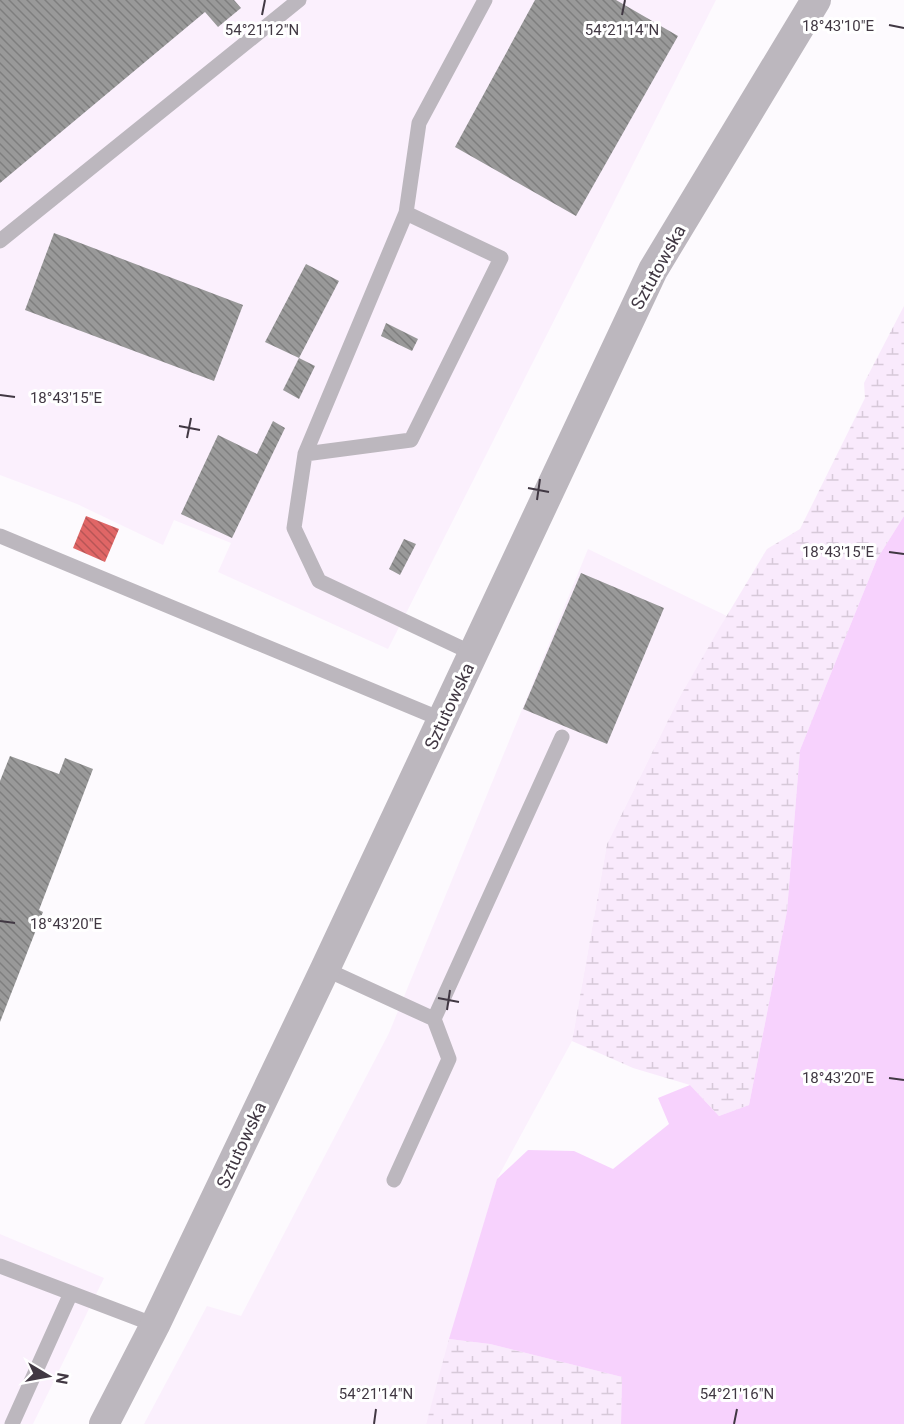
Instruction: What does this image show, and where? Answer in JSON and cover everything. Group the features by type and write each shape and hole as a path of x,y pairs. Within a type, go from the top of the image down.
{"street":[{"name":"Sztutowska","path":"104,1424 155,1325 325,969 652,270 816,0"}],"lane":[{"path":"0,241 299,0"},
{"path":"474,654 319,581 294,528 305,454 406,213 419,123 485,0"},
{"path":"305,454 411,440 501,258 406,213"},
{"path":"0,536 443,720"},
{"path":"394,1180 449,1059 434,1018 562,737"},
{"path":"325,969 434,1018"},
{"path":"0,1266 155,1325"},
{"path":"12,1424 71,1293"}],"shaded area":[{"path":"0,0 716,0 388,649 218,572 231,543 174,520 163,545 77,504 0,475"},
{"path":"904,516 904,1424 621,1424 622,1377 490,1344 449,1339 497,1179 528,1150 574,1151 613,1169 669,1124 658,1098 690,1085 719,1116 749,1105 787,911 800,750 877,559"},
{"path":"588,549 727,616 679,698 607,844 572,1041 497,1179 426,1424 144,1424 207,1306 241,1316 389,1033"},
{"path":"0,1234 104,1278 33,1424 0,1424"}],"green space":[{"path":"904,306 904,516 877,559 800,750 787,911 749,1105 719,1116 690,1085 633,1068 572,1041 607,844 679,698 767,549 800,529 865,398 864,383"},
{"path":"449,1339 490,1344 622,1377 621,1424 426,1424"}],"building: Handel":[{"path":"86,516 119,529 105,562 73,548"}],"building: Przemysł":[{"path":"0,0 234,0 241,8 218,27 205,12 0,183"},
{"path":"535,0 616,0 678,36 576,216 455,147"},
{"path":"54,233 243,305 214,381 25,310"},
{"path":"306,264 339,281 299,358 265,342"},
{"path":"386,323 418,339 412,351 381,336"},
{"path":"299,358 315,366 299,399 283,390"},
{"path":"273,421 285,428 232,538 181,514 218,435 257,454"},
{"path":"404,539 416,544 400,575 389,569"},
{"path":"581,573 664,608 607,744 523,709"},
{"path":"10,756 59,774 65,758 93,769 39,910 43,912 0,1022 0,781"}]}
